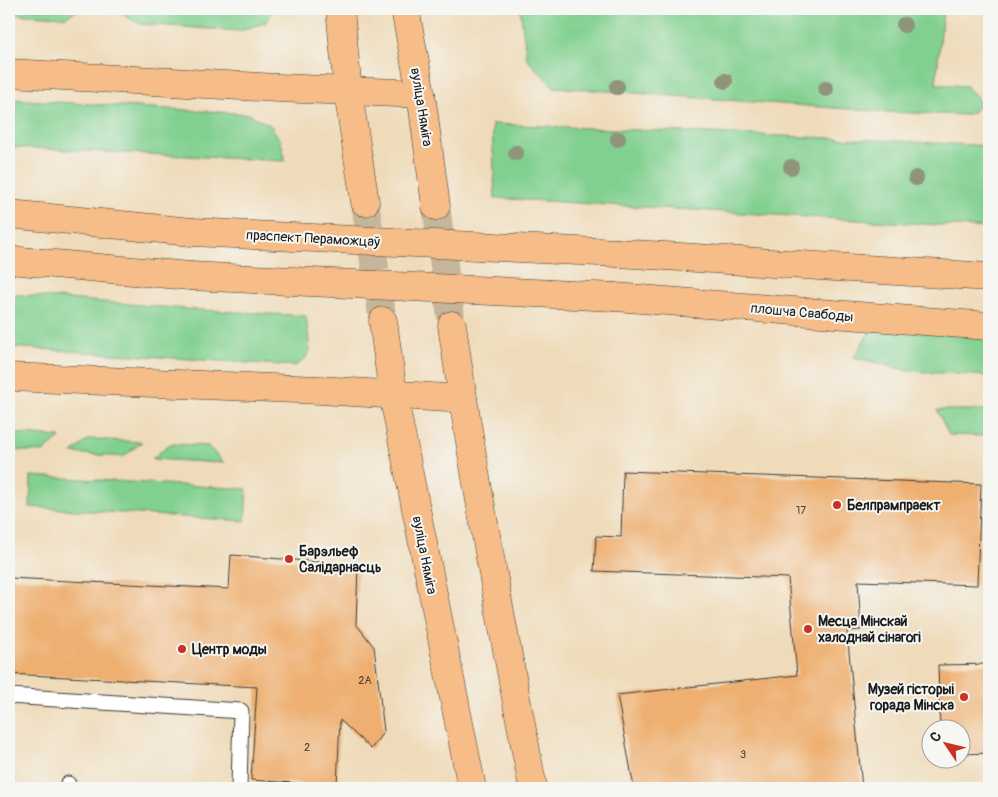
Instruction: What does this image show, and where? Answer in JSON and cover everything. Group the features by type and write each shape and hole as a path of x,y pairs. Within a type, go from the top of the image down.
{"main road":[{"path":"340,9 348,92 365,202"},
{"name":"вуліца Няміга","path":"405,9 421,94 436,206"},
{"path":"9,73 348,92 421,94"},
{"name":"праспект Пераможцаў","path":"9,214 192,232 618,253 989,276"},
{"name":"плошча Свабоды","path":"9,260 190,276 615,297 989,326"},
{"name":"вуліца Няміга","path":"382,321 393,394 472,788"},
{"path":"452,325 500,613 533,788"},
{"path":"9,377 393,394 463,399"}],"lane":[{"path":"9,696 241,711 239,788"}],"green space":[{"path":"9,9 80,9 65,17 9,14"},
{"path":"113,9 273,9 266,22 240,31 140,24"},
{"path":"520,9 943,9 936,84 967,86 977,97 979,104 974,112 966,115 887,112 554,87 527,60"},
{"path":"9,99 249,114 270,125 281,141 285,161 9,147"},
{"path":"492,124 989,146 989,228 495,198"},
{"path":"9,294 187,309 306,316 310,350 304,360 295,366 9,347"},
{"path":"872,328 989,338 989,376 908,371 854,357"},
{"path":"937,410 989,410 988,436 949,435"},
{"path":"9,433 61,437 43,452 9,450"},
{"path":"89,439 142,442 123,457 72,453"},
{"path":"170,444 208,446 224,463 152,459"},
{"path":"31,476 247,489 245,521 30,507"}],"building":[{"path":"623,471 981,484 977,585 858,581 861,630 847,631 862,788 634,788 617,695 797,675 788,578 594,571 596,536 621,537"},
{"name":"Центр моды","path":"231,555 358,565 356,624 374,647 384,731 371,749 340,720 337,786 251,780 257,687 9,674 9,578 229,589"},
{"name":"Музей гісторыі горада Мінска","path":"989,664 989,753 970,754 970,720 940,720 938,665"}],"tunnel":[{"path":"365,202 383,321"},
{"path":"436,206 452,325"}],"place":[{"name":"Белпрампраект","path":"837,505"},
{"name":"Барэльеф Салідарнасць","path":"289,559"},
{"name":"Месца Мінскай халоднай сінагогі","path":"808,629"},
{"name":"Центр моды","path":"182,649"},
{"name":"Музей гісторыі горада Мінска","path":"964,697"}]}
